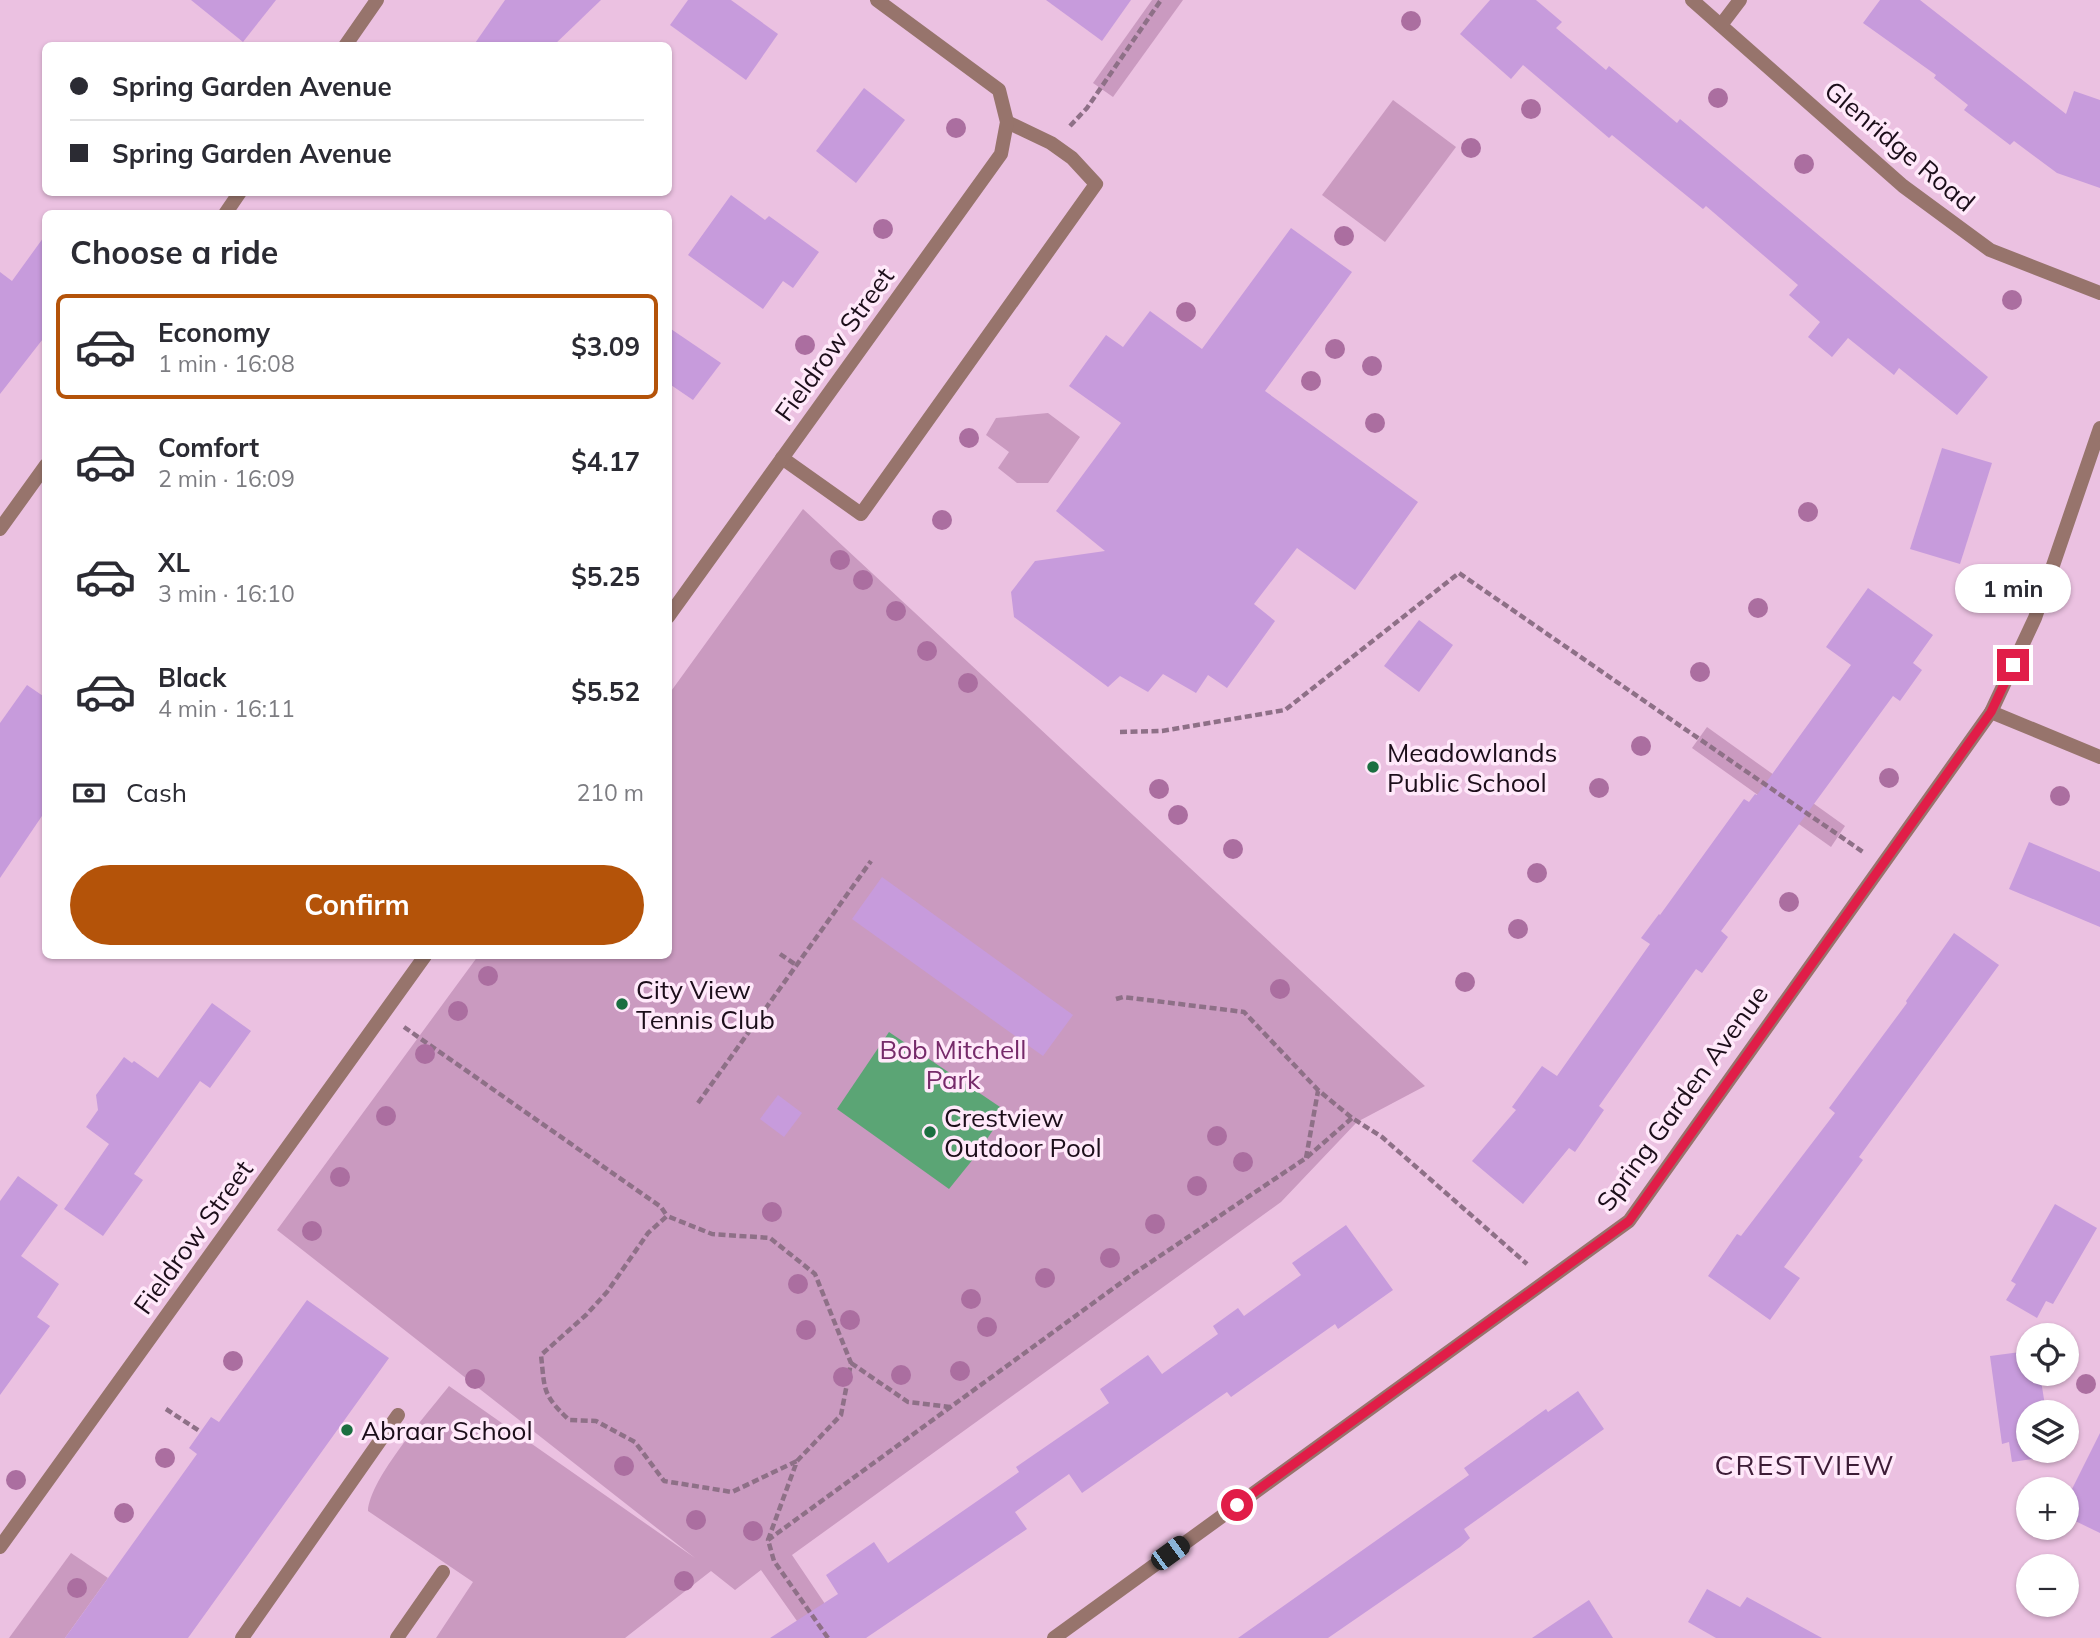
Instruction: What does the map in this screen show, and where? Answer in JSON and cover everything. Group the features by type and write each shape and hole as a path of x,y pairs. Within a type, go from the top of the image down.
{"street":[{"path":"348,42 377,0"},
{"name":"Fieldrow Street","path":"672,611 1001,155 1007,122 999,90 877,0"},
{"name":"Glenridge Road","path":"1692,0 1903,186 1990,250 2100,293"},
{"path":"1721,25 1741,0"},
{"path":"782,458 861,514 1096,184 1072,158 1051,143 1007,122"},
{"name":"Spring Garden Avenue","path":"1054,1638 1629,1221 1991,712 2035,618 2100,428"},
{"path":"0,529 42,471"},
{"path":"1991,712 2100,757"},
{"name":"Fieldrow Street","path":"0,1547 423,959"},
{"path":"242,1638 398,1415"},
{"path":"397,1638 443,1572"}],"path":[{"path":"1051,143 1087,108 1161,0"},
{"path":"1120,732 1162,731 1285,710 1459,573 1881,864"},
{"path":"698,1103 871,861"},
{"path":"780,954 796,965"},
{"path":"1116,999 1123,997 1244,1012 1318,1090 1352,1118 1382,1137 1546,1280"},
{"path":"384,1012 662,1208 667,1216 712,1234 770,1238 815,1274 851,1363 841,1415 797,1461 732,1492 664,1481 635,1442 596,1421 569,1420 549,1401 545,1387 541,1355 586,1315 607,1292 648,1233 667,1216"},
{"path":"1306,1158 1318,1090"},
{"path":"768,1541 1133,1274 1306,1158 1352,1118"},
{"path":"851,1363 908,1402 950,1407"},
{"path":"166,1409 201,1432"},
{"path":"797,1461 768,1541 774,1561 828,1638"}],"green space":[{"path":"1152,0 1183,0 1113,97 1093,83"},
{"path":"1393,100 1456,147 1385,242 1322,195"},
{"path":"1048,413 1080,437 1048,483 1017,483 998,468 1009,452 986,435 996,418"},
{"name":"Bob Mitchell Park","path":"803,509 1425,1086 1357,1122 1281,1202 792,1555 848,1638 809,1638 761,1570 735,1590 711,1571 625,1638 436,1638 473,1582 368,1511 371,1497 389,1464 449,1386 695,1558 277,1230 476,959 672,959 672,690"},
{"path":"1707,727 1845,826 1831,847 1692,748"},
{"path":"71,1553 108,1578 65,1638 9,1638"}],"shaded area":[{"name":"Crestview Outdoor Pool","path":"889,1032 1006,1111 949,1189 837,1109"}],"building":[{"path":"191,0 276,0 243,42"},
{"path":"505,0 601,0 557,42 476,42"},
{"path":"688,0 731,0 778,34 746,80 670,25"},
{"path":"1046,0 1131,0 1102,41"},
{"path":"1490,0 1536,0 1562,22 1556,28 1606,70 1609,66 1677,123 1680,119 1988,377 1957,415 1899,368 1894,375 1848,338 1832,357 1808,337 1820,322 1789,295 1798,285 1706,206 1703,209 1612,135 1609,138 1523,65 1511,79 1460,34"},
{"path":"1880,0 1920,0 2066,114 2074,91 2100,100 2100,188 2057,173 2014,141 2010,145 1964,110 1968,105 1934,78 1936,75 1863,23"},
{"path":"864,88 905,120 856,183 816,151"},
{"path":"731,195 765,220 769,216 819,252 793,288 783,281 763,309 688,255"},
{"path":"1291,228 1352,272 1265,391 1418,502 1355,590 1297,548 1254,604 1275,621 1227,688 1208,675 1196,693 1163,674 1148,692 1120,676 1108,687 1014,617 1011,592 1035,561 1105,551 1056,511 1121,423 1069,386 1106,335 1123,347 1150,311 1202,349"},
{"path":"42,240 42,340 0,394 0,272 12,281"},
{"path":"672,330 721,363 693,400 672,386"},
{"path":"1942,448 1992,463 1960,564 1910,549"},
{"path":"1868,588 1933,635 1913,663 1922,670 1900,701 1893,696 1721,931 1728,937 1702,973 1696,969 1599,1106 1604,1110 1575,1152 1569,1148 1523,1204 1472,1161 1516,1110 1512,1107 1542,1066 1557,1076 1650,944 1641,938 1744,799 1749,802 1757,795 1851,665 1826,647"},
{"path":"1419,620 1453,645 1419,692 1384,666"},
{"path":"27,685 42,695 42,816 0,878 0,723"},
{"path":"2029,842 2100,872 2100,927 2009,889"},
{"path":"882,877 1073,1015 1043,1056 852,919"},
{"path":"1954,933 1999,965 1859,1157 1863,1160 1784,1267 1800,1278 1770,1320 1708,1276 1737,1234 1741,1236 1835,1113 1829,1108 1907,1003"},
{"path":"212,1003 251,1031 210,1088 200,1081 134,1174 143,1180 103,1236 64,1209 109,1144 86,1127 98,1110 96,1095 124,1057 158,1078"},
{"path":"778,1095 802,1113 784,1137 760,1119"},
{"path":"18,1176 58,1205 21,1256 59,1284 37,1317 50,1326 0,1395 0,1201"},
{"path":"2055,1204 2097,1228 2053,1304 2046,1301 2037,1318 2006,1300 2016,1284 2011,1281"},
{"path":"1346,1225 1393,1290 1338,1329 1335,1324 1231,1397 1227,1392 1082,1493 1069,1474 1015,1512 1027,1529 866,1638 770,1638 838,1594 826,1575 874,1542 888,1563 1019,1472 1016,1467 1109,1403 1100,1389 1148,1355 1162,1374 1218,1334 1213,1326 1238,1308 1244,1316 1301,1275 1292,1263"},
{"path":"307,1300 389,1358 188,1638 65,1638 197,1454 189,1448 211,1417 219,1422"},
{"path":"2016,1353 2016,1386 2042,1386 2044,1400 2016,1400 2016,1461 2012,1462 2009,1442 2002,1444 1990,1356"},
{"path":"1578,1391 1604,1429 1464,1529 1470,1538 1460,1547 1328,1638 1238,1638 1469,1475 1464,1468 1546,1409 1548,1412"},
{"path":"2100,1433 2100,1533 2079,1523 2078,1477"},
{"path":"1707,1589 1740,1607 1747,1597 1822,1638 1716,1638 1688,1622"},
{"path":"1589,1600 1613,1638 1532,1638"}],"place":[{"name":"Meadowlands Public School","path":"1373,767"},
{"name":"City View Tennis Club","path":"622,1004"},
{"name":"Crestview Outdoor Pool","path":"930,1132"},
{"name":"Abraar School","path":"347,1430"}],"district":[{"name":"CRESTVIEW","path":"1805,1464"}],"route":[{"path":"1237,1505 1629,1221 1991,712 2013,665"}]}
